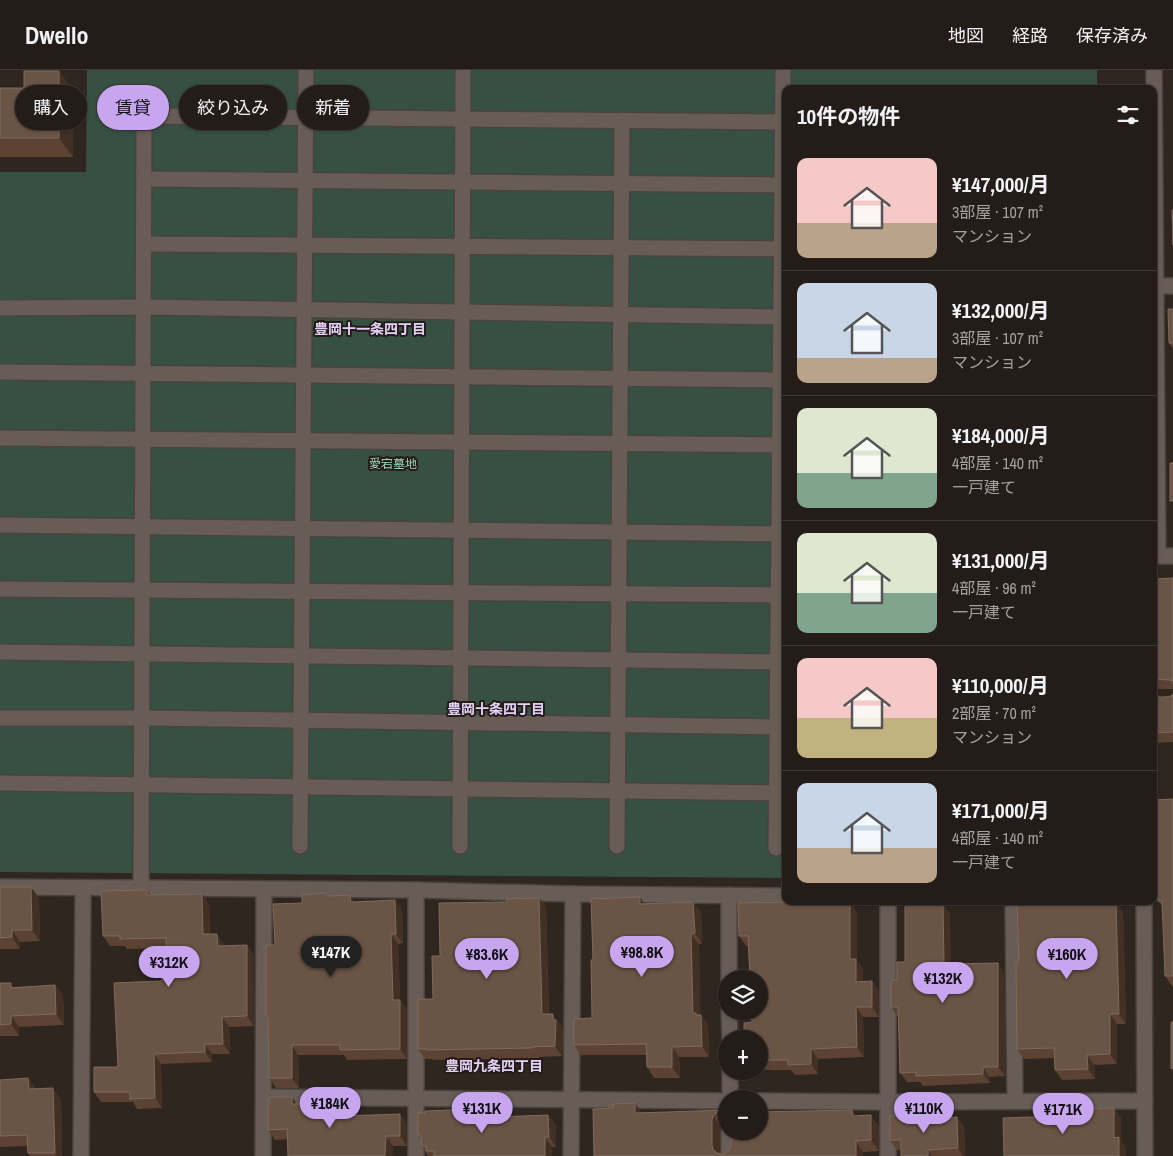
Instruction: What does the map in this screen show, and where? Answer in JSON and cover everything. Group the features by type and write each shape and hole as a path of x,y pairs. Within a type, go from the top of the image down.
{"street":[{"path":"306,70 306,85"},
{"path":"460,846 463,70"},
{"path":"783,70 783,85"},
{"path":"1154,70 1154,85"},
{"path":"141,888 144,116 297,117"},
{"path":"369,118 782,122"},
{"path":"617,846 622,120"},
{"path":"300,846 306,130"},
{"path":"144,179 782,185"},
{"path":"144,244 782,249"},
{"path":"1157,286 1173,286"},
{"path":"0,308 144,307 782,317"},
{"path":"0,372 782,380"},
{"path":"0,438 782,445"},
{"path":"0,524 782,534"},
{"path":"1157,540 1166,556"},
{"path":"0,588 782,595 782,793 776,848"},
{"path":"0,652 782,662"},
{"path":"0,718 142,718 782,727"},
{"path":"0,783 782,793"},
{"path":"0,887 416,890 782,896"},
{"path":"81,1156 83,888"},
{"path":"263,1156 264,890"},
{"path":"416,890 416,1156"},
{"path":"571,1156 573,894"},
{"path":"729,895 729,970"},
{"path":"888,905 888,1156"},
{"path":"1012,905 1015,1101"},
{"path":"1144,905 1145,1156"},
{"path":"264,1097 718,1101"},
{"path":"768,1101 1145,1101"},
{"path":"729,1140 729,1156"}],"green space":[{"name":"愛宕墓地","path":"87,70 1097,70 1097,85 782,85 782,878 0,872 0,172 86,172"}],"building":[{"path":"24,71 59,71 59,85 24,85"},
{"path":"0,88 15,88 15,130 59,130 59,138 0,138"},
{"path":"1172,210 1173,210 1173,245"},
{"path":"1168,309 1173,309 1173,343 1169,343"},
{"path":"1170,463 1173,463 1173,501 1170,501"},
{"path":"1173,578 1173,682 1157,679 1157,579"},
{"path":"1173,694 1173,732 1157,733 1157,697 1171,696"},
{"path":"1173,799 1173,976 1165,976 1162,901 1158,901 1157,800"},
{"path":"0,887 31,887 32,930 12,930 12,937 0,938"},
{"path":"147,890 147,895 202,894 203,934 217,934 218,946 247,945 247,1016 222,1017 223,1044 205,1044 205,1052 154,1054 155,1098 130,1099 130,1092 94,1092 94,1067 118,1067 114,983 161,981 167,964 166,938 120,939 120,936 103,936 101,891"},
{"path":"327,893 327,896 350,895 351,902 395,900 396,934 391,934 393,1000 400,1000 400,1049 340,1050 340,1045 292,1045 292,1078 269,1078 268,1016 266,1016 266,945 275,945 273,904 302,903 302,895"},
{"path":"640,897 640,904 693,902 695,933 691,934 693,1013 701,1015 702,1046 672,1047 672,1067 647,1067 646,1044 574,1045 574,1019 592,1018 591,899"},
{"path":"539,898 542,1014 553,1014 553,1020 556,1020 555,1046 418,1049 418,999 433,999 432,956 440,956 439,903 507,902 507,899"},
{"path":"738,903 850,905 850,959 856,959 856,982 872,981 872,1007 856,1007 857,1047 811,1049 811,1064 788,1065 788,1060 768,1060 768,1030 744,1030 744,1023 752,1022 752,1020 768,1020 768,970 750,970 748,936 739,936"},
{"path":"905,905 943,905 944,964 998,963 998,1067 983,1067 983,1074 916,1076 916,1072 900,1073 898,1007 891,1007 891,980 897,980 897,962 905,962"},
{"path":"1017,905 1116,905 1119,1014 1110,1014 1110,1054 1087,1055 1088,1069 1055,1070 1054,1048 1017,1049 1016,962 1019,962"},
{"path":"0,983 11,983 11,988 55,985 56,1014 11,1016 11,1024 0,1025"},
{"path":"1171,1022 1173,1022 1173,1068 1171,1069"},
{"path":"28,1078 29,1089 53,1088 55,1153 28,1153 27,1135 0,1136 0,1080"},
{"path":"269,1097 292,1097 292,1104 329,1103 329,1105 342,1105 343,1116 400,1114 400,1136 386,1136 385,1156 288,1156 287,1129 268,1130"},
{"path":"635,1103 635,1113 718,1110 712,1120 712,1145 717,1153 722,1154 730,1149 731,1140 768,1140 768,1112 852,1110 853,1116 871,1115 871,1140 856,1141 856,1156 594,1156 593,1109 613,1108 613,1104"},
{"path":"1114,1108 1114,1138 1119,1137 1119,1156 1004,1156 1003,1118 1061,1116 1061,1110"},
{"path":"473,1109 473,1118 548,1115 549,1137 545,1137 545,1156 434,1156 434,1151 426,1151 426,1146 422,1146 421,1136 418,1136 418,1113"},
{"path":"900,1114 921,1114 921,1118 957,1117 958,1148 928,1150 928,1156 901,1156 901,1140 890,1140 890,1116 900,1116"}],"district":[{"name":"豊岡十一条四丁目","path":"370,329"},
{"name":"豊岡十条四丁目","path":"496,709"},
{"name":"豊岡九条四丁目","path":"494,1066"}]}
